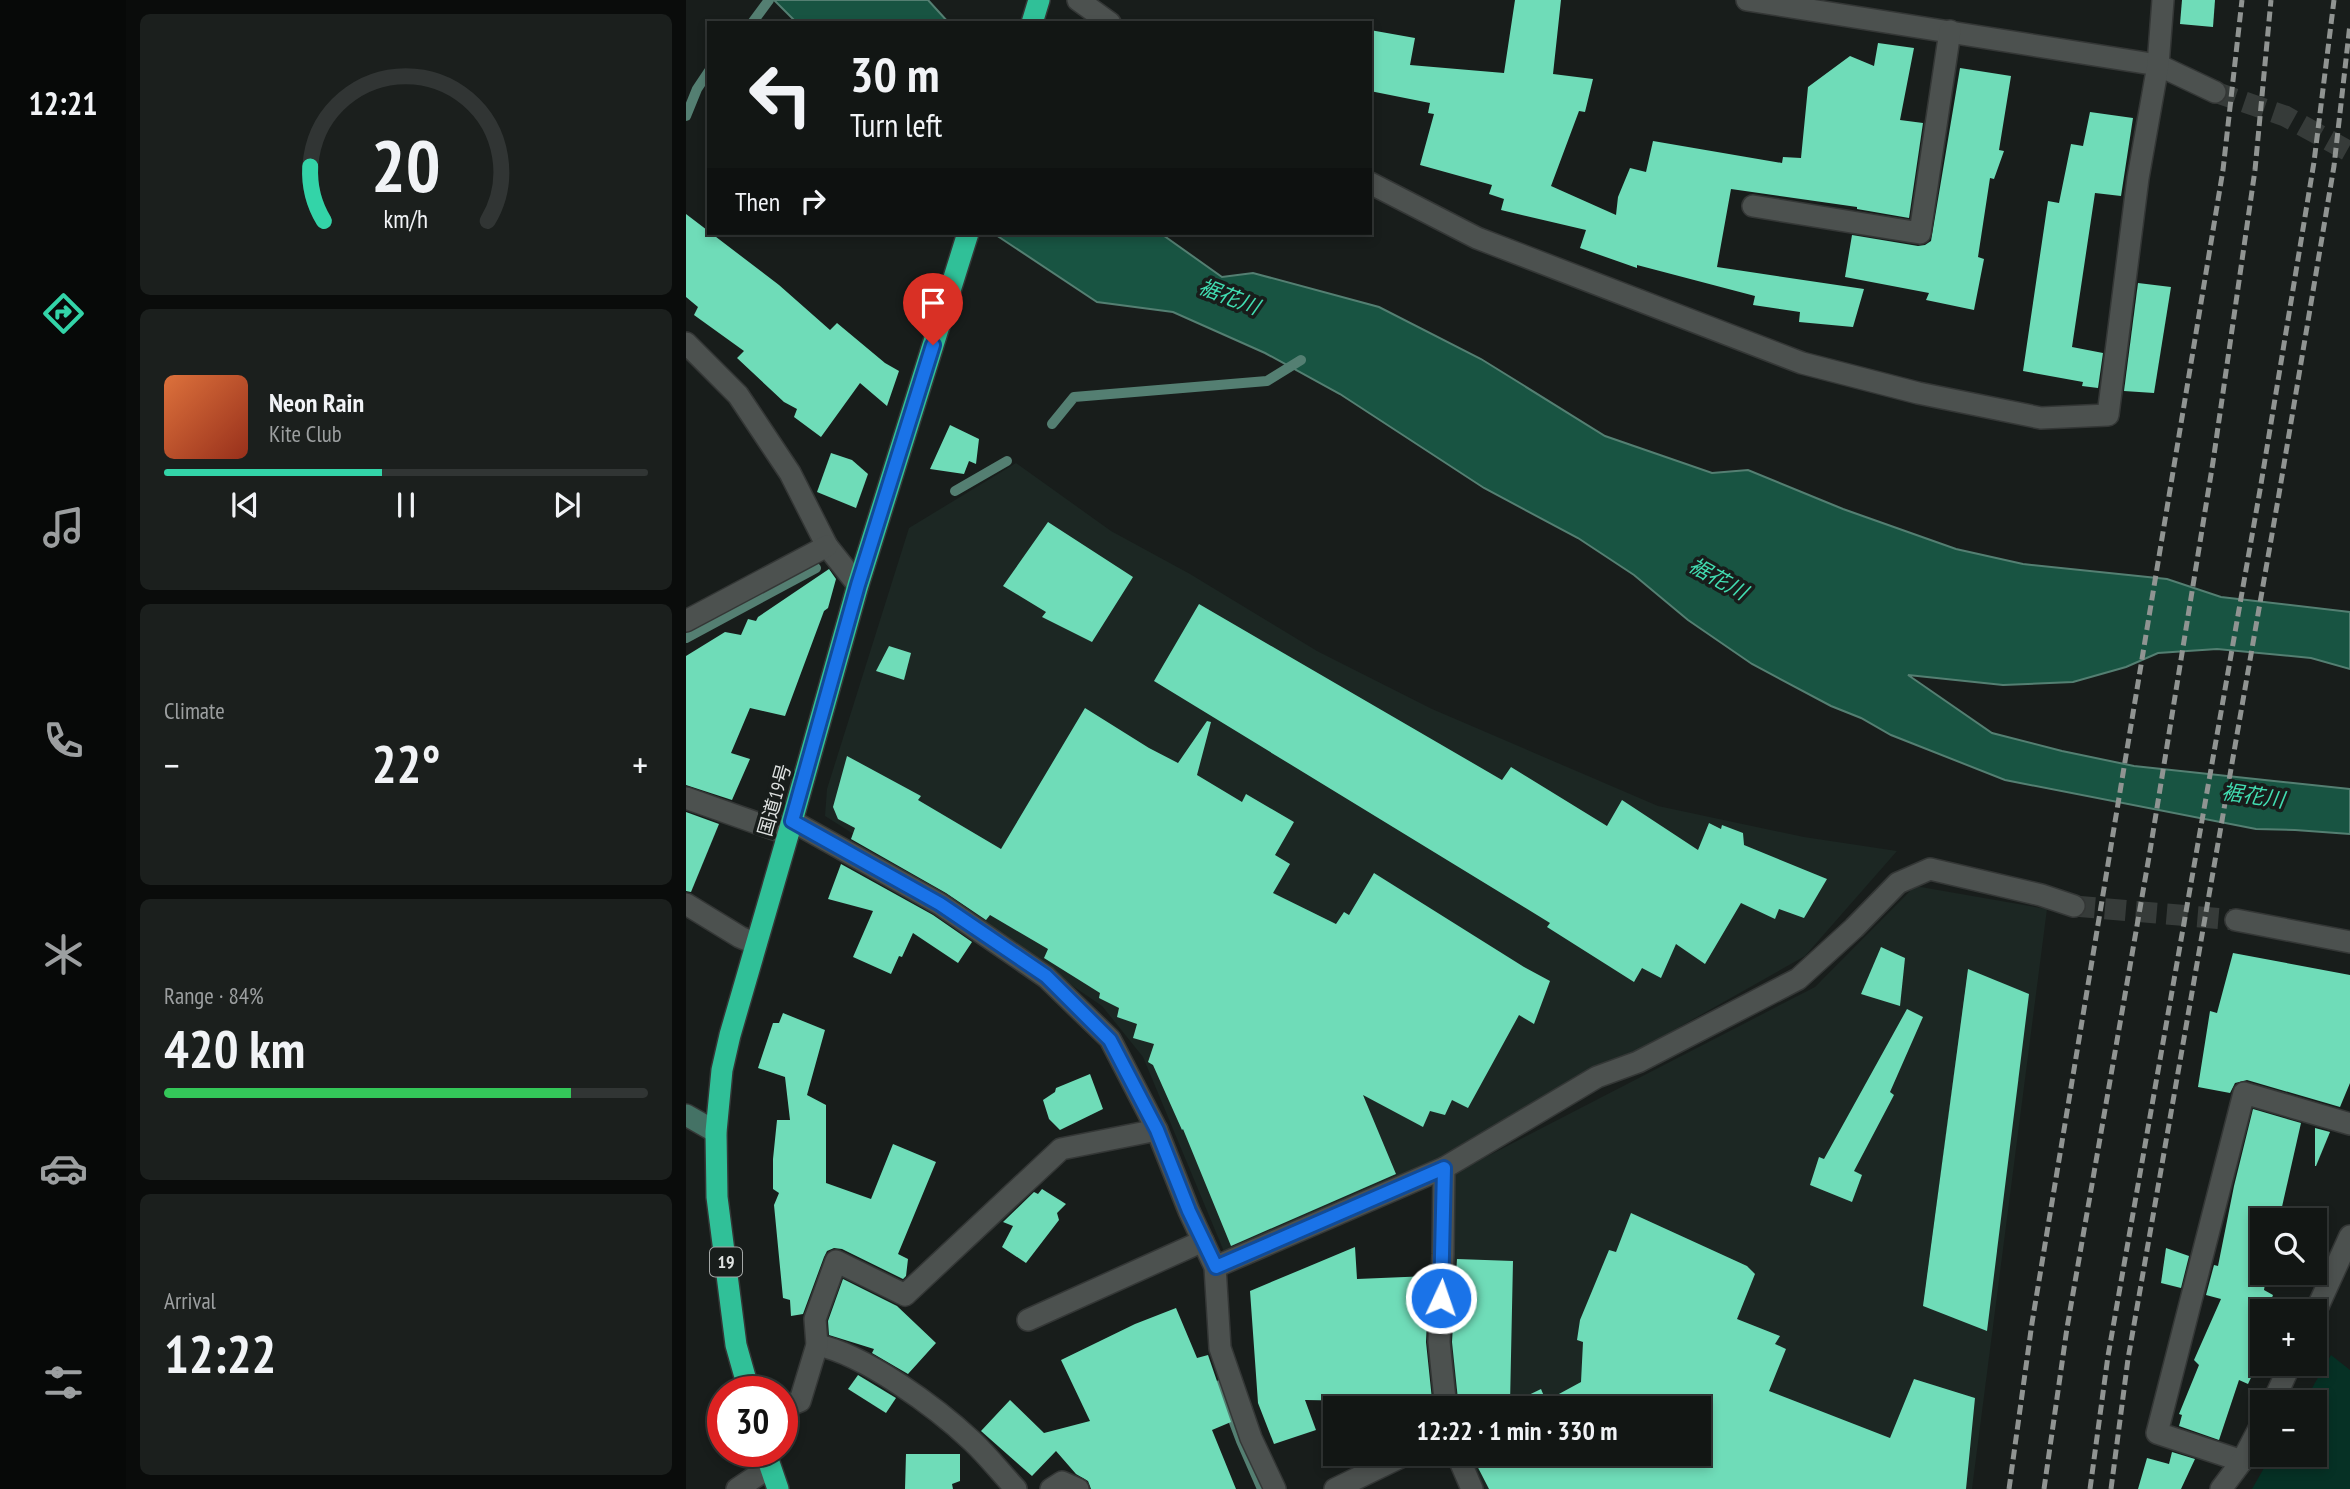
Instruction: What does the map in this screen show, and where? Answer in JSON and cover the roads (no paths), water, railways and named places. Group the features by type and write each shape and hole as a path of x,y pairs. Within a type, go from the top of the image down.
{"highway":[{"path":"1033,21 1039,0"},
{"name":"国道19号","path":"745,1376 736,1345 717,1197 716,1132 722,1070 858,585 967,235"},
{"path":"770,1467 778,1489"}],"street":[{"path":"1078,0 1107,21"},
{"path":"1747,0 1824,5 1950,31 2158,65 2215,92"},
{"path":"1372,184 1477,238 1802,363 1918,394 2041,418 2108,415 2138,178 2158,65 2163,0"},
{"path":"1753,206 1920,233 1950,31"},
{"path":"686,344 738,396 790,472 827,546 858,585"},
{"path":"686,621 827,546"},
{"path":"686,798 790,828 940,904 1046,976 1110,1040 1157,1130 1216,1267 1220,1348 1251,1438 1275,1489"},
{"path":"1216,1267 1444,1168 1597,1077 1638,1062 1798,979 1898,883 1930,869 2041,895 2074,906"},
{"path":"686,904 756,944"},
{"path":"2236,920 2350,942"},
{"path":"2242,1461 2157,1433 2244,1093 2350,1124"},
{"path":"686,1115 716,1132"},
{"path":"798,1402 817,1345 815,1319 836,1261 905,1295 1061,1149 1157,1130"},
{"path":"1444,1168 1439,1342 1445,1396"},
{"path":"2321,1299 2350,1236"},
{"path":"1028,1320 1203,1241"},
{"path":"817,1345 869,1366 919,1399 972,1441 1016,1489"},
{"path":"2221,1489 2250,1446"},
{"path":"1335,1489 1382,1466"},
{"path":"1462,1466 1472,1489"},
{"path":"737,1489 759,1467"},
{"path":"1051,1489 1062,1482 1079,1489"}],"water":[{"path":"774,0 928,0 947,21 795,21"},
{"name":"裾花川","path":"996,235 1163,235 1222,277 1253,273 1379,307 1481,359 1605,436 1712,473 1748,470 1843,509 1956,549 2023,564 2167,579 2221,597 2350,612 2350,669 2311,658 2217,649 2158,653 2126,667 2073,682 2003,685 1908,675 1992,733 2134,766 2350,789 2350,834 2256,829 2005,780 1891,735 1752,664 1688,620 1634,575 1578,538 1484,488 1340,394 1265,353 1173,312 1097,302"}],"waterway":[{"path":"753,21 769,0"},
{"path":"686,116 697,89 707,74"},
{"path":"1052,424 1074,397 1267,381 1301,360"},
{"path":"955,491 1007,461"},
{"path":"686,638 816,568"},
{"path":"1220,1385 1262,1489"}],"tunnel":[{"path":"2215,92 2285,116 2350,152"},
{"path":"2074,906 2236,920"}],"railway":[{"path":"2009,1489 2032,1323 2223,170 2242,0"},
{"path":"2044,1489 2067,1328 2150,851 2213,462 2255,170 2271,0"},
{"path":"2090,1489 2108,1356 2260,490 2314,162 2334,0"},
{"path":"2111,1489 2128,1359 2334,166 2350,24"}]}
